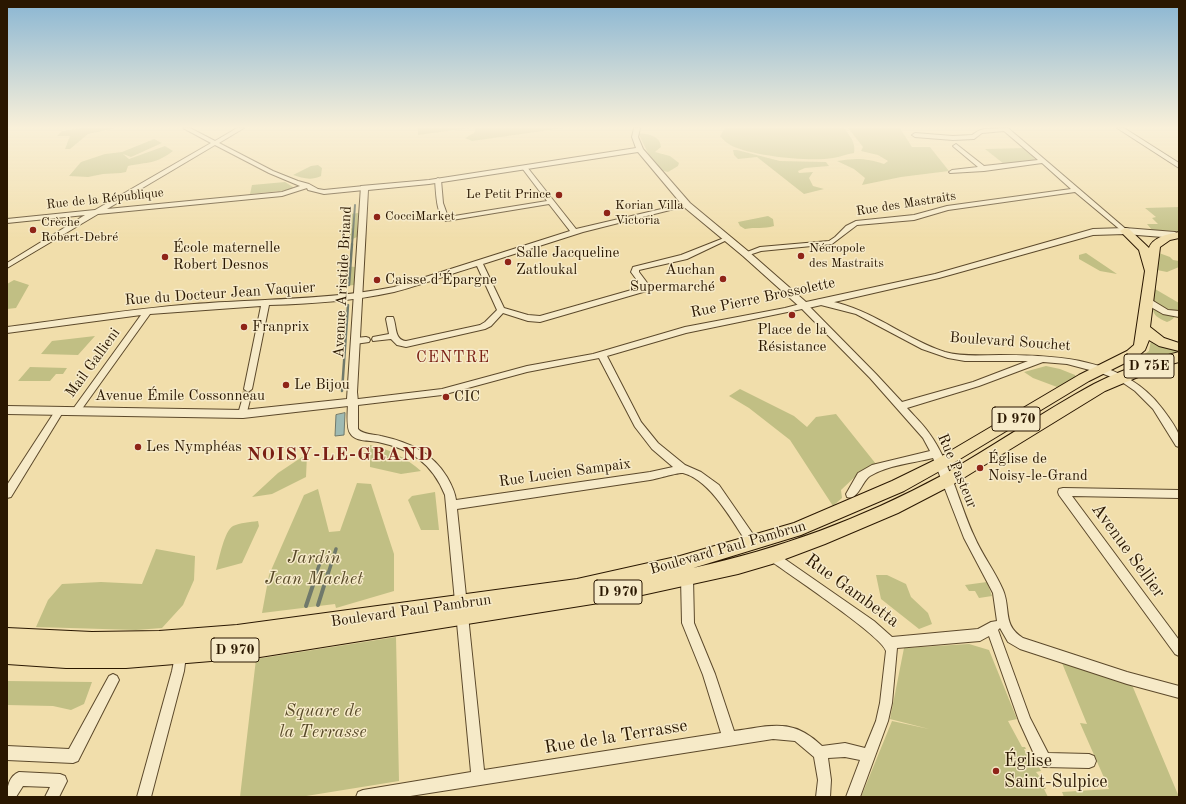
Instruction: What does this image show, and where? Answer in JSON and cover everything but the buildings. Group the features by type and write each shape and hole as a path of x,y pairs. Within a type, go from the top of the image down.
{"main road":[{"path":"1125,231 1144,249 1150,273"},
{"name":"Boulevard Paul Pambrun","path":"7,638 92,641 183,647 260,648 621,578 680,564 753,543 826,518 898,486 938,459 1084,378 1132,354 1140,346 1144,328 1150,273 1155,246 1166,238 1177,235"},
{"path":"1144,328 1157,341 1179,347"},
{"name":"D 75E","path":"1120,378 1160,362 1179,357"},
{"name":"Boulevard Paul Pambrun","path":"7,655 126,659 183,647 201,650 234,634 624,591 687,578 772,556 856,524 919,495 947,480 1093,391 1120,378"}],"street":[{"path":"7,266 81,216 100,211 178,166"},
{"path":"260,166 298,185"},
{"name":"Rue de la République","path":"298,185 327,192 438,180 541,166"},
{"path":"653,166 686,205 746,254 804,306"},
{"path":"980,166 984,169"},
{"path":"952,172 1010,166"},
{"path":"1049,166 1125,231"},
{"path":"525,168 574,232"},
{"path":"438,180 440,203 446,219 460,218 550,202"},
{"name":"Rue de la République","path":"100,211 282,194 289,193 298,185 309,186 316,190"},
{"name":"Avenue Aristide Briand","path":"353,402 352,392 364,188"},
{"name":"Rue des Mastraits","path":"746,254 760,249 830,243 836,241 851,225 856,223 891,220 937,213 947,208 1076,190"},
{"name":"Rue du Docteur Jean Vaquier","path":"7,330 192,307 333,300 358,297 395,289 574,232 686,205"},
{"name":"Rue de la République","path":"7,221 81,216"},
{"name":"Rue Pierre Brossolette","path":"353,402 442,392 527,369 602,355 685,330 785,311 936,276 1093,232 1125,231 1177,235"},
{"path":"479,263 501,310 534,319 647,288 635,272 636,269 684,256 726,239"},
{"path":"1147,301 1166,312 1179,314"},
{"name":"Boulevard Souchet","path":"820,302 850,309 940,353 967,358 1046,358 1072,362 1102,370 1120,378 1152,402 1179,443"},
{"path":"248,389 265,304"},
{"name":"Rue Pasteur","path":"804,306 901,406 926,435 947,480 969,538 998,592 1001,605 1001,616 1008,634 1020,643 1126,678 1179,692"},
{"path":"390,319 392,336 395,341 400,344 406,344 482,327 488,324 501,310"},
{"name":"Mail Gallieni","path":"76,411 147,312"},
{"path":"376,339 392,336"},
{"path":"355,341 366,340"},
{"path":"602,355 638,424 655,446 682,468 697,475 715,488 753,543"},
{"path":"901,406 976,384 1046,358"},
{"path":"243,414 246,400"},
{"path":"353,402 354,430 356,434 411,448 429,460 443,477 450,495 478,778"},
{"name":"Avenue Émile Cossonneau","path":"7,410 243,414 353,402"},
{"path":"7,494 60,410"},
{"path":"850,494 862,476 875,468 938,459"},
{"name":"Rue Lucien Sampaix","path":"451,505 650,476 682,468"},
{"name":"Avenue Sellier","path":"1179,494 1064,492 1179,650"},
{"name":"Rue Gambetta","path":"772,556 870,625 890,643 980,635 992,629"},
{"path":"687,578 688,623 709,674 729,738"},
{"path":"1001,616 992,629 1032,737 1044,760 1089,761"},
{"path":"853,797 882,721 886,703 892,651 890,643"},
{"path":"144,797 178,671 183,647"},
{"path":"7,753 73,756 113,680"},
{"name":"Rue de la Terrasse","path":"363,797 773,732 796,734 805,739 820,753"},
{"path":"823,797 825,787 824,771 820,753 831,750 848,750 857,751 868,756"},
{"path":"8,797 19,779 60,780 52,797"}],"green space":[{"path":"78,166 131,166 128,166 126,172 121,173 88,177 69,176"},
{"path":"311,166 319,166 322,168 321,176 317,178 307,178 293,175"},
{"path":"656,166 678,166 668,172 659,170"},
{"path":"768,166 829,166 805,168 798,171 799,173 813,172 809,178 813,186 824,189 804,194"},
{"path":"847,166 945,166 949,171 901,177 862,185 865,178 854,169"},
{"path":"285,182 293,188 290,190 250,194 252,185"},
{"path":"1179,207 1179,231 1152,230 1147,224 1158,224 1152,218 1156,217 1145,208"},
{"path":"358,213 357,237 348,241 350,214"},
{"path":"768,216 773,219 774,226 745,229 740,226 738,222"},
{"path":"1086,253 1117,274 1100,271 1079,259 1079,255"},
{"path":"1159,253 1170,257 1173,260 1179,261 1179,267 1167,272 1157,270"},
{"path":"346,266 355,267 354,285 345,286"},
{"path":"14,280 29,285 16,308 7,309 7,284"},
{"path":"1155,289 1179,303 1176,315 1173,319 1167,322 1154,313 1153,306"},
{"path":"95,336 78,355 41,354 52,341"},
{"path":"1151,340 1179,349 1179,351 1145,361 1139,358 1149,351"},
{"path":"1046,366 1060,369 1075,375 1076,378 1057,387 1033,378 1024,372"},
{"path":"30,367 67,368 63,374 56,374 50,381 18,381"},
{"path":"740,389 794,416 807,427 816,417 836,414 876,464 859,473 841,490 842,498 833,506 790,440 749,408 729,396"},
{"path":"370,445 397,455 410,462 421,471 401,474 370,467"},
{"path":"307,455 306,477 272,494 252,497 278,473"},
{"name":"Jardin Jean Machet","path":"357,483 371,484 394,554 394,591 336,608 335,604 262,613 269,575 304,495 318,489 329,532 340,531"},
{"path":"435,492 439,530 421,530 408,500 412,496"},
{"path":"258,521 259,526 242,563 216,570 224,539 230,529 239,524"},
{"path":"156,549 195,556 194,580 183,605 162,628 136,630 36,627 48,600 62,584 101,582 142,584"},
{"path":"876,575 887,575 906,584 911,597 928,613 932,624 919,629 881,599"},
{"path":"987,582 992,596 979,598 975,591 969,591 965,585"},
{"name":"Square de la Terrasse","path":"396,637 399,781 300,797 240,797 256,659"},
{"path":"969,644 989,650 1017,719 1008,721 1022,747 1025,747 1026,749 1024,749 1028,757 1031,759 1029,760 1030,762 1036,761 1041,771 1036,772 1040,777 1038,777 1043,787 1046,789 1044,789 1048,797 861,797 892,721 929,729 890,719 904,648"},
{"path":"1062,663 1132,685 1179,797 1064,797 1062,792 1109,789 1080,723 1087,724"},
{"path":"7,681 92,682 84,704 71,710 53,706 7,705"}],"water":[{"path":"345,413 344,435 335,436 336,415"}],"waterway":[{"path":"352,245 355,205"},
{"path":"349,285 352,244"},
{"path":"342,391 348,305"},
{"path":"328,574 336,549"},
{"path":"316,574 321,560"},
{"path":"306,606 317,573"},
{"path":"318,605 328,573"}],"tunnel":[{"path":"246,400 248,390"}],"place":[{"name":"Le Petit Prince","path":"559,195"},
{"name":"Korian Villa Victoria","path":"607,213"},
{"name":"CocciMarket","path":"377,217"},
{"name":"Crèche Robert-Debré","path":"33,230"},
{"name":"Nécropole des Mastraits","path":"801,256"},
{"name":"École maternelle Robert Desnos","path":"165,257"},
{"name":"Salle Jacqueline Zatloukal","path":"508,262"},
{"name":"Auchan Supermarché","path":"723,279"},
{"name":"Caisse d'Épargne","path":"377,280"},
{"name":"Place de la Résistance","path":"792,315"},
{"name":"Franprix","path":"244,327"},
{"name":"Le Bijou","path":"286,385"},
{"name":"CIC","path":"446,397"},
{"name":"Les Nymphéas","path":"138,447"},
{"name":"Église de Noisy-le-Grand","path":"980,468"},
{"name":"Église Saint-Sulpice","path":"996,771"}],"district":[{"name":"CENTRE","path":"453,358"},
{"name":"NOISY-LE-GRAND","path":"340,455"}]}
